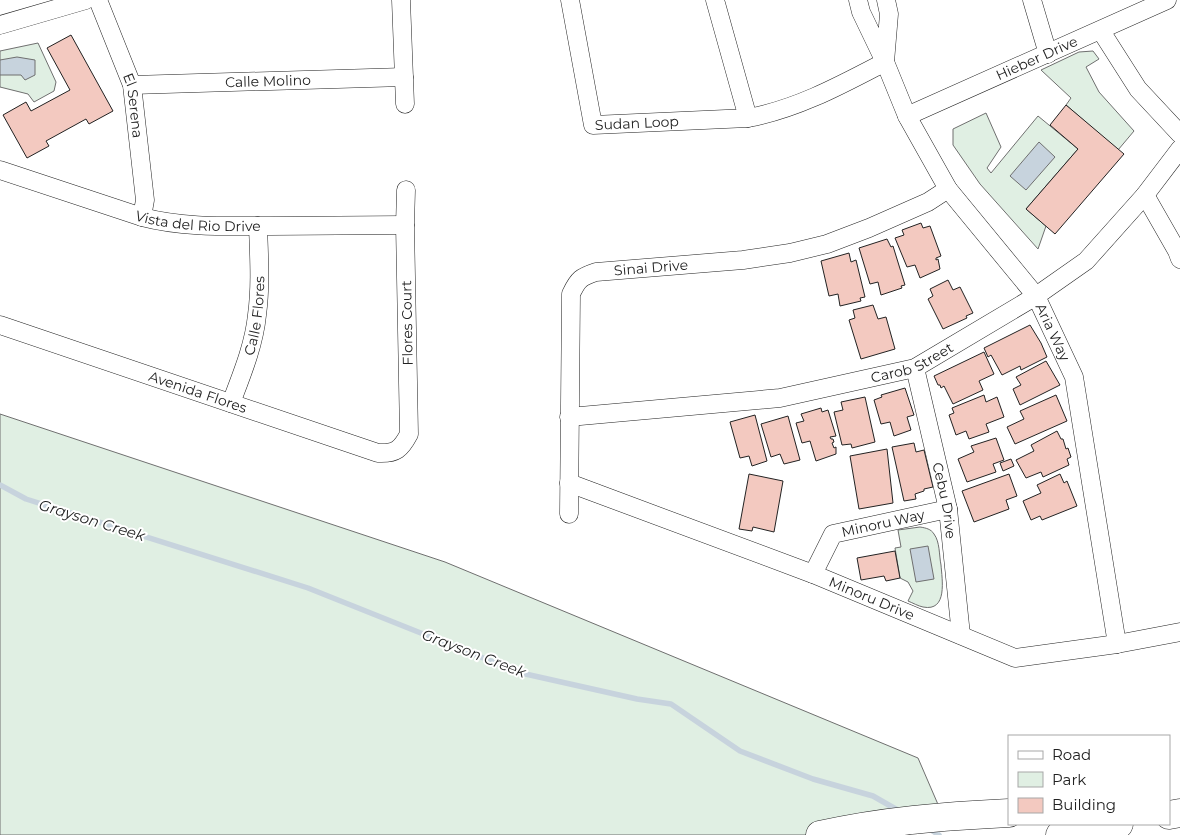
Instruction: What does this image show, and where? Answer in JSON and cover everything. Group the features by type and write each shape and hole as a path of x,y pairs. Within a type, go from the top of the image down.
{"highway":[{"path":"820,835 860,826 943,816 1008,813"},
{"path":"1071,825 1092,829"},
{"path":"1060,835 1114,825"}],"street":[{"path":"0,26 86,0"},
{"name":"El Serena","path":"98,0 132,85 145,200 142,217"},
{"path":"401,0 405,104"},
{"name":"Sudan Loop","path":"570,0 593,125 748,118 772,113 825,93 885,62"},
{"path":"716,0 748,118"},
{"name":"Aria Way","path":"858,0 861,12 908,116 948,189 1036,296 1074,377 1117,644"},
{"name":"Aria Way","path":"885,62 888,14 886,0"},
{"path":"1032,0 1048,54"},
{"name":"Hieber Drive","path":"908,116 1167,0"},
{"path":"1101,31 1138,88 1180,134"},
{"name":"Calle Molino","path":"132,85 404,78"},
{"name":"Carob Street","path":"570,417 780,398 915,368 1036,296 1086,261 1145,195 1180,149"},
{"name":"Vista del Rio Drive","path":"0,170 142,217 183,225 405,225"},
{"name":"Sinai Drive","path":"569,514 571,294 577,281 596,272 743,260 790,253 827,244 928,202 948,189"},
{"name":"Flores Court","path":"397,450 403,446 409,434 406,190"},
{"path":"1145,195 1180,259"},
{"name":"Calle Flores","path":"231,403 248,356 257,316 260,270 258,226"},
{"name":"Avenida Flores","path":"0,325 378,453 389,454 397,450"},
{"name":"Cebu Drive","path":"915,368 948,509 961,635"},
{"name":"Minoru Drive","path":"569,483 813,574 1015,658 1117,644 1180,632"},
{"name":"Minoru Way","path":"813,574 833,534 948,509"}],"green space":[{"path":"38,43 56,82 54,91 34,102 28,94 0,87 0,51"},
{"path":"1093,51 1099,59 1086,67 1099,92 1134,131 1118,150 1066,105 1071,98 1041,70 1079,52"},
{"path":"986,113 1001,147 987,168 991,173 1038,116 1078,149 1026,209 1046,226 1038,249 980,184 953,145 953,129"},
{"path":"0,414 445,562 918,758 943,816 820,835 0,835"},
{"path":"920,527 933,532 939,549 942,593 940,600 931,607 921,607 908,601 913,591 908,582 900,578 895,548 901,547 898,530"}],"shaded area":[{"path":"17,57 35,60 35,75 25,80 21,75 0,75 0,60"},
{"path":"1039,142 1055,157 1026,190 1010,176"},
{"path":"928,546 934,579 916,582 910,549"}],"building":[{"path":"71,35 113,111 89,124 86,119 46,141 49,146 27,158 3,115 26,102 31,111 70,90 47,48"},
{"path":"1066,105 1124,154 1055,234 1026,209 1078,149 1050,125"},
{"path":"921,223 923,228 930,226 941,256 936,258 936,260 938,259 940,269 920,278 915,265 907,267 895,238 904,235 902,230"},
{"path":"887,239 891,247 893,246 905,285 901,286 902,288 881,295 878,282 870,284 859,248"},
{"path":"849,253 851,262 856,260 865,297 860,298 861,301 840,306 838,294 829,296 821,261"},
{"path":"948,280 953,290 960,287 973,313 966,316 967,318 943,329 928,299 933,296 930,289"},
{"path":"873,305 878,319 886,317 895,349 861,359 849,320 855,318 853,310"},
{"path":"1030,325 1047,357 1021,370 1020,366 1002,375 991,355 988,357 984,348"},
{"path":"984,352 994,374 979,381 983,390 953,404 944,386 941,388 938,385 934,376"},
{"path":"1046,361 1060,385 1020,405 1013,389 1021,385 1016,377"},
{"path":"905,388 914,415 907,417 911,430 894,436 890,422 881,424 874,400 882,397 881,395"},
{"path":"984,395 986,402 997,397 1004,417 986,424 989,432 969,439 966,431 956,435 949,415 954,413 952,408"},
{"path":"1056,395 1067,421 1015,444 1007,427 1024,419 1020,411"},
{"path":"865,397 875,442 852,448 851,444 842,445 834,412 843,410 841,402"},
{"path":"821,408 822,412 828,410 836,436 830,437 833,439 834,448 836,447 836,454 816,461 810,441 802,443 796,423 804,421 801,414"},
{"path":"755,415 767,461 752,466 749,456 740,458 730,422"},
{"path":"788,416 800,460 784,464 780,454 771,457 761,424"},
{"path":"1057,431 1061,439 1063,439 1066,449 1068,448 1071,457 1067,459 1069,465 1043,477 1041,472 1026,478 1016,460 1034,451 1031,445"},
{"path":"996,438 1004,460 993,464 996,472 967,482 958,459 974,452 971,446"},
{"path":"914,443 916,452 924,450 933,487 915,494 916,499 904,501 892,447"},
{"path":"887,449 893,503 859,509 850,456"},
{"path":"1011,459 1014,466 1003,471 1000,463"},
{"path":"749,474 783,481 774,532 753,527 752,531 739,529"},
{"path":"1009,474 1017,496 1006,500 1009,509 974,522 962,491"},
{"path":"1060,474 1064,483 1067,481 1077,506 1042,520 1040,516 1031,520 1023,501 1041,493 1037,485"},
{"path":"895,551 900,578 886,581 884,576 861,580 857,558"}],"waterway":[{"name":"Grayson Creek","path":"0,485 26,499 308,588 521,673 637,699 671,704 740,751 813,779 873,796 901,812"},
{"name":"Grayson Creek","path":"928,828 939,835"}]}
